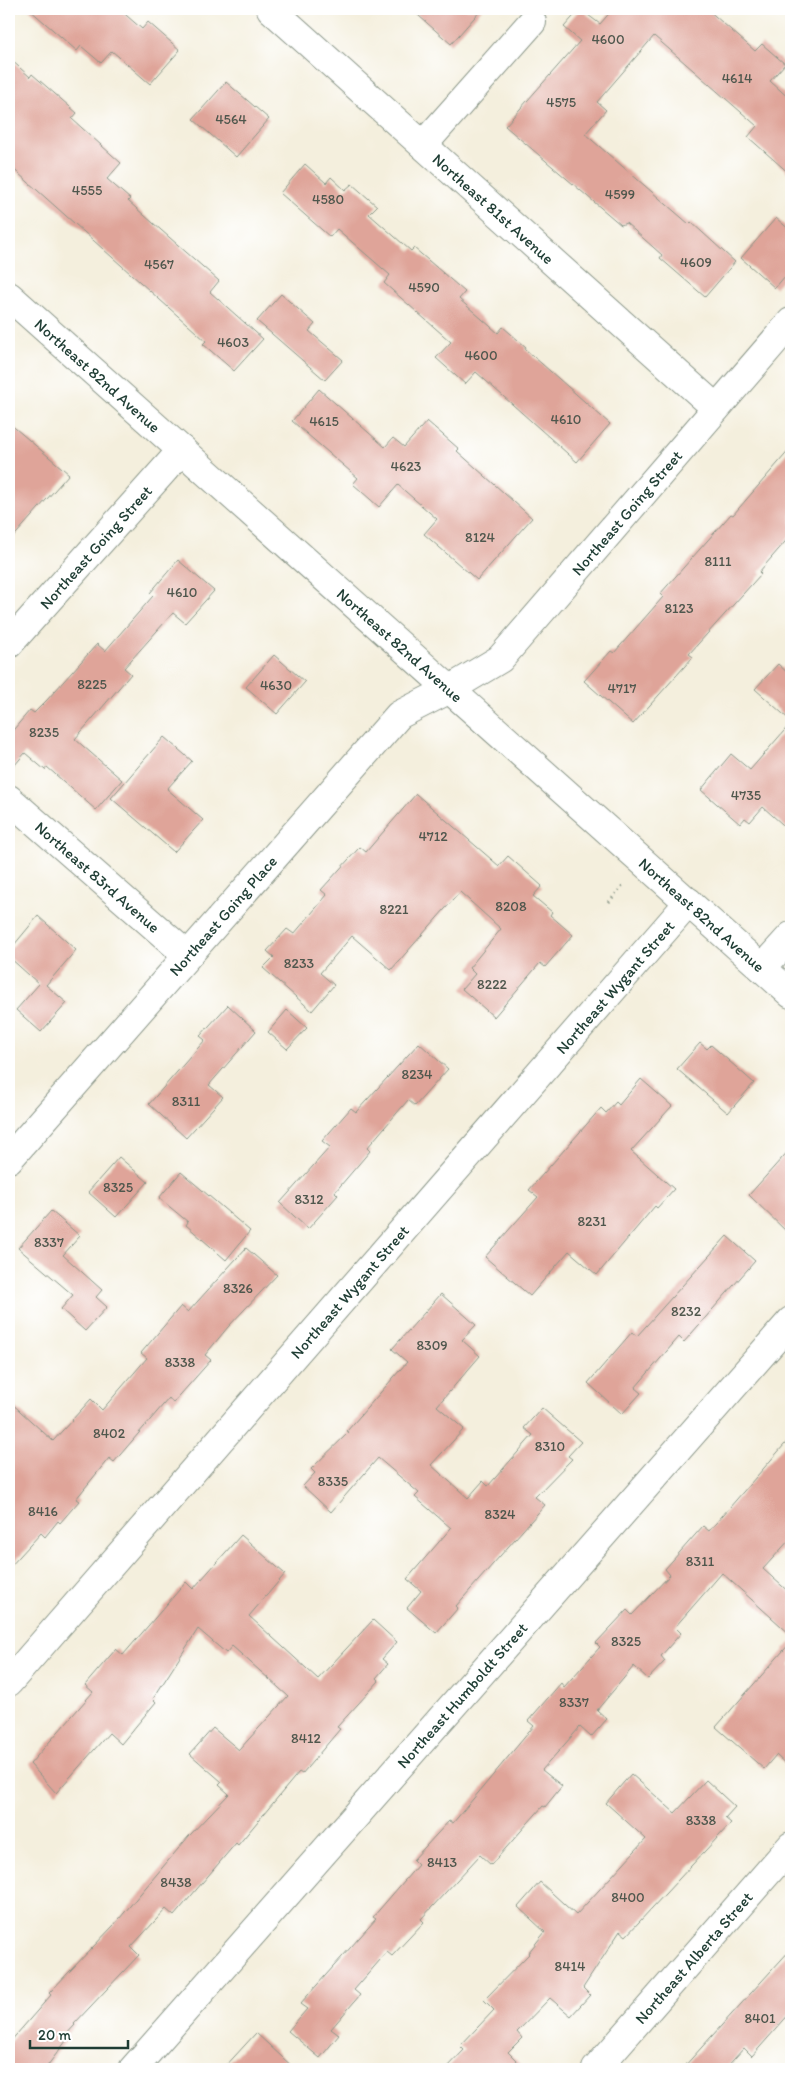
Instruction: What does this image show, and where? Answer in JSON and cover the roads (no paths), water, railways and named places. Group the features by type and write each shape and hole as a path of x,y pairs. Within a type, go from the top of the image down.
{"street":[{"name":"Northeast 81st Avenue","path":"271,9 716,408"},
{"path":"423,145 532,22"},
{"name":"Northeast 82nd Avenue","path":"9,296 791,994"},
{"name":"Northeast Going Street","path":"450,689 500,659 791,322"},
{"name":"Northeast Going Street","path":"9,644 182,450"},
{"name":"Northeast Going Place","path":"9,1158 399,715 450,689"},
{"name":"Northeast 83rd Avenue","path":"9,799 187,955"},
{"name":"Northeast Wygant Street","path":"9,1682 689,902"},
{"path":"762,968 791,936"},
{"name":"Northeast Humboldt Street","path":"133,2069 791,1321"},
{"name":"Northeast Alberta Street","path":"596,2069 791,1846"}]}
